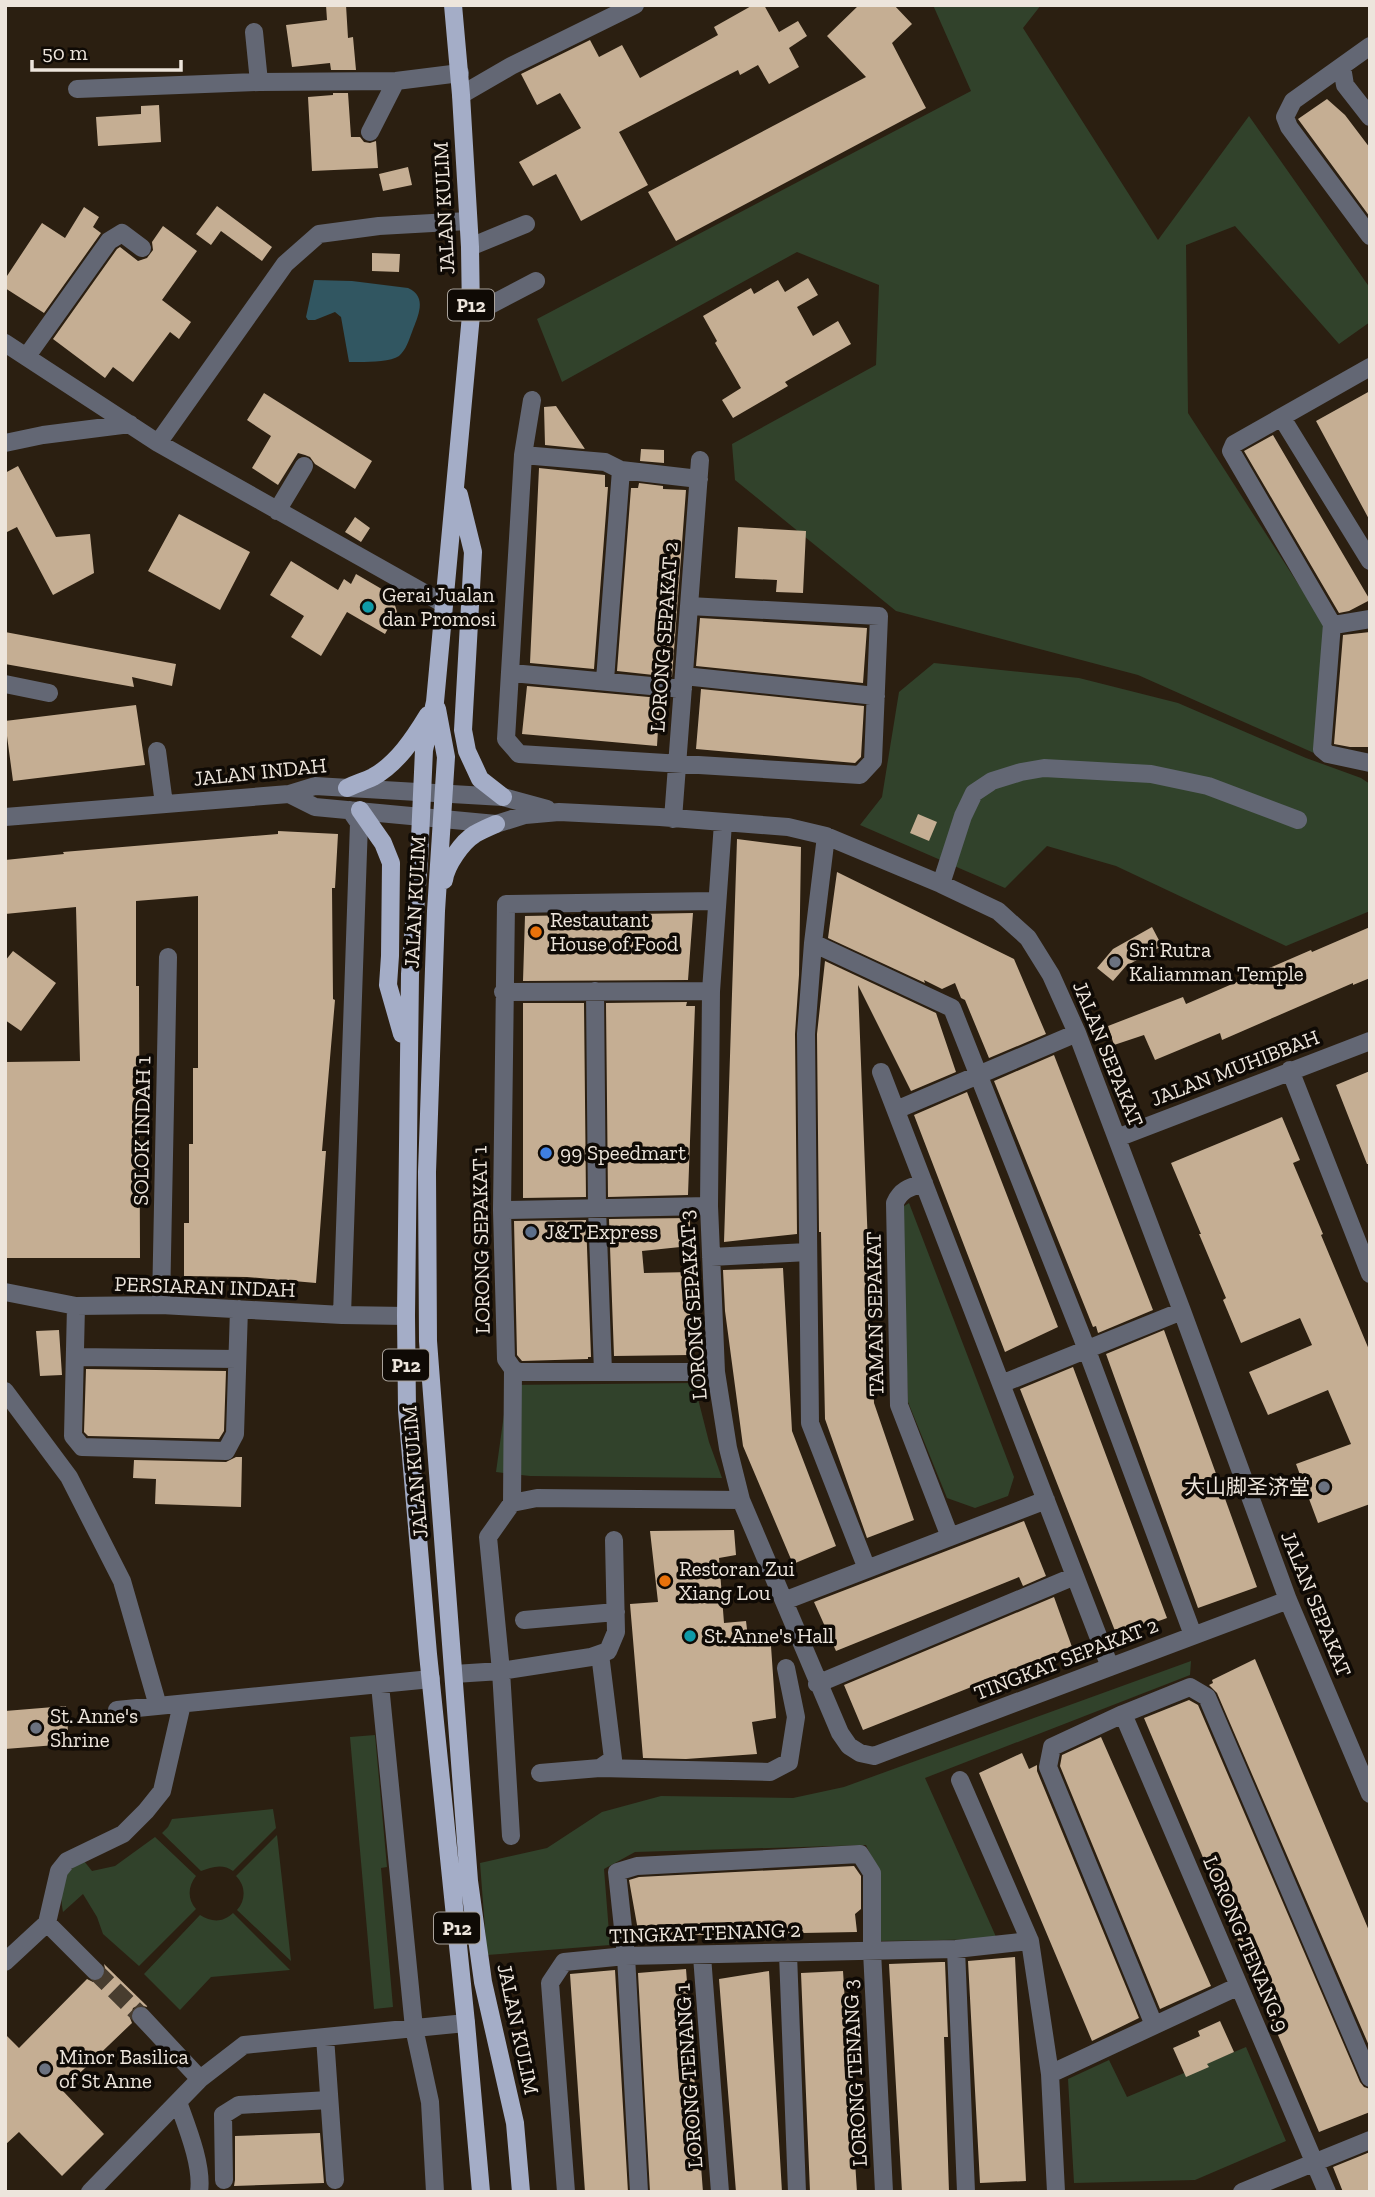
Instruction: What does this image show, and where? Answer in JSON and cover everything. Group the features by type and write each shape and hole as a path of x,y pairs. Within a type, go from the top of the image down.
{"main road":[{"name":"JALAN KULIM","path":"453,5 460,73 471,315 435,702 424,750 407,1051 408,1247 405,1316 407,1410 481,2192"},
{"path":"455,481 473,552 463,730 467,751 480,779 503,797"},
{"name":"JALAN KULIM","path":"435,702 446,757 436,911 427,1172 428,1341 471,1894 483,1982 515,2123 521,2192"},
{"path":"347,788 374,777 395,760 407,747 435,702"},
{"path":"355,810 383,843 391,863 388,985 407,1051"},
{"path":"436,911 441,900 444,874 454,858 473,835 496,824"}],"street":[{"path":"461,95 511,66 635,5"},
{"path":"254,32 259,82"},
{"path":"1370,46 1293,100 1285,117 1289,127 1370,236"},
{"path":"1342,67 1345,85 1370,117"},
{"path":"77,89 259,82 396,82 460,73"},
{"path":"370,132 396,82"},
{"path":"158,443 285,264 319,234 379,226 468,221"},
{"path":"470,247 526,224"},
{"path":"27,356 109,241 122,233 142,248"},
{"path":"471,315 536,281"},
{"path":"5,343 158,443 444,604"},
{"path":"1370,367 1234,444 1231,451 1332,624 1322,749 1328,754 1370,763"},
{"path":"532,400 523,455 506,739 519,754 860,775 873,761 879,616 689,606"},
{"path":"1282,418 1370,561"},
{"path":"5,443 43,435 130,424"},
{"path":"523,455 605,462 621,470 699,479"},
{"name":"LORONG SEPAKAT 2","path":"673,819 700,460"},
{"path":"277,512 304,466"},
{"path":"605,680 621,470"},
{"path":"1332,624 1370,619"},
{"path":"512,673 876,696"},
{"path":"5,684 49,693"},
{"path":"158,751 164,804"},
{"path":"941,884 962,816 974,793 992,781 1021,772 1044,768 1151,774 1208,786 1298,820"},
{"name":"JALAN INDAH","path":"5,817 289,794 315,786 503,797 559,812"},
{"name":"JALAN SEPAKAT","path":"289,794 315,807 496,824 525,815 559,812 788,827 826,836 941,884 998,911 1028,938 1051,975 1077,1033 1288,1600 1370,1794"},
{"path":"342,1315 359,823 355,810"},
{"name":"LORONG SEPAKAT 3","path":"723,823 711,991 709,1206 716,1372 728,1448 741,1500 840,1733 849,1746 860,1753"},
{"path":"826,836 813,943 806,1034 810,1423 867,1569"},
{"name":"LORONG SEPAKAT 1","path":"512,1503 513,1369 506,1359 502,1210 506,904 716,901"},
{"path":"813,943 952,1008 1087,1349 1193,1635"},
{"name":"SOLOK INDAH 1","path":"161,1306 168,957"},
{"path":"595,991 597,1208 603,1372"},
{"path":"503,992 711,991"},
{"path":"896,1110 1077,1033"},
{"name":"JALAN MUHIBBAH","path":"1117,1138 1370,1041"},
{"path":"1290,1070 1362,1232 1370,1274"},
{"path":"881,1072 1110,1667"},
{"name":"TAMAN SEPAKAT","path":"924,1183 906,1188 895,1202 899,1405 950,1537"},
{"path":"502,1210 709,1206"},
{"path":"711,1257 808,1252"},
{"name":"PERSIARAN INDAH","path":"5,1292 76,1306 161,1306 405,1316"},
{"path":"76,1306 73,1436 82,1447 226,1451 234,1434 239,1309"},
{"path":"1001,1384 1182,1311"},
{"path":"75,1357 237,1359"},
{"path":"513,1369 519,1372 716,1372"},
{"path":"5,1391 69,1477 122,1581 158,1706"},
{"path":"511,1836 501,1671 488,1537 512,1503 537,1498 741,1500"},
{"path":"784,1601 1046,1500"},
{"path":"454,1674 501,1671 590,1657 608,1651 616,1632 614,1540"},
{"path":"817,1684 1075,1576"},
{"name":"TINGKAT SEPAKAT 2","path":"860,1753 874,1756 1288,1600"},
{"path":"524,1620 616,1612"},
{"path":"600,1654 613,1759 600,1768"},
{"path":"540,1773 600,1768 770,1772 789,1762 791,1751 796,1717 786,1668"},
{"path":"117,1710 431,1679"},
{"path":"380,1685 414,2028 430,2102 435,2192"},
{"path":"1154,2025 1048,1766 1052,1746 1190,1687 1207,1697 1370,2078"},
{"path":"5,1962 47,1923 59,1871 67,1861 122,1834 162,1791 182,1704"},
{"name":"LORONG TENANG 9","path":"1123,1714 1327,2192"},
{"path":"960,1780 1030,1941 1050,2074 1056,2192"},
{"name":"LORONG TENANG 3","path":"626,1956 617,1872 637,1866 860,1854 872,1873 872,1951 884,2192"},
{"path":"47,1923 95,1971"},
{"name":"TINGKAT TENANG 2","path":"566,2192 550,1983 564,1962 626,1956 956,1949 1030,1941"},
{"path":"956,1949 966,2192"},
{"path":"788,1954 797,2192"},
{"path":"626,1956 639,2192"},
{"name":"LORONG TENANG 1","path":"702,1956 720,2192"},
{"path":"1050,2074 1239,1986"},
{"path":"141,2015 200,2079"},
{"path":"90,2192 200,2079 244,2045 466,2023"},
{"path":"325,2037 335,2180"},
{"path":"224,2179 223,2115 239,2105 329,2100"},
{"path":"178,2102 196,2161 199,2192"},
{"path":"1242,2192 1370,2140"}],"green space":[{"path":"933,5 1041,5 1023,28 1158,240 1249,116 1370,288 1370,322 1339,344 1235,226 1186,245 1188,413 1324,624 1314,753 1138,675 896,611 735,480 732,444 876,365 879,285 797,252 562,382 537,319 971,91"},
{"path":"934,663 1079,678 1178,703 1306,758 1361,778 1370,784 1370,911 1286,946 1116,866 1047,846 1005,888 860,825 882,797 899,692"},
{"path":"909,1203 1014,1477 1008,1496 975,1508 947,1498 908,1402 901,1208"},
{"path":"694,1383 709,1442 722,1478 530,1476 496,1472 508,1385"},
{"path":"1191,1661 1190,1675 925,1778 997,1939 880,1941 879,1873 866,1845 635,1852 604,1869 610,1945 487,1955 480,1863 547,1848 602,1812 661,1796 793,1798 844,1787"},
{"path":"375,1735 387,1867 381,1868 393,2007 374,2009 350,1737"},
{"path":"273,1809 276,1828 233,1871 221,1866 201,1871 162,1833 172,1819"},
{"path":"277,1835 291,1961 237,1910 244,1893 236,1876"},
{"path":"155,1837 196,1876 190,1892 196,1909 139,1966 103,1934 97,1917 83,1894 63,1912 61,1896 63,1882 76,1865 84,1861 92,1871 115,1866"},
{"path":"233,1913 290,1970 211,1977 180,2010 144,1974 200,1915 217,1920 225,1919"},
{"path":"1246,2047 1286,2141 1195,2180 1074,2183 1068,2079 1109,2060 1127,2097"}],"water":[{"path":"314,280 352,281 408,288 414,292 420,302 419,313 401,354 382,361 349,362 341,317 335,312 315,320 308,320 306,317"}],"building":[{"path":"326,5 346,5 348,38 353,37 356,70 331,70 330,63 292,67 286,25 327,20"},
{"path":"753,5 764,5 779,32 798,21 807,36 789,48 799,67 769,84 758,65 740,75 738,70 619,132 648,185 581,221 556,174 533,186 519,162 581,128 560,93 537,105 521,74 590,40 599,57 622,45 640,78 718,35 714,27"},
{"path":"859,5 894,5 912,24 892,43 926,108 676,241 648,192 866,77 827,36"},
{"path":"348,93 351,137 360,137 364,142 370,143 376,141 378,168 312,171 308,97"},
{"path":"1327,99 1345,115 1370,148 1370,217 1298,119"},
{"path":"159,105 161,142 98,146 96,117 141,114 141,106"},
{"path":"408,167 412,185 383,191 379,174"},
{"path":"217,206 272,247 262,261 221,231 211,245 196,234"},
{"path":"84,207 99,217 93,227 101,233 44,313 5,288 5,279 42,223 65,238"},
{"path":"163,226 197,251 162,300 191,322 179,339 170,332 133,382 113,367 105,378 53,339 117,249 120,247 138,261 147,258 153,250 152,242"},
{"path":"372,253 400,254 399,272 372,271"},
{"path":"808,278 818,295 797,307 813,336 838,321 851,344 785,382 788,386 733,418 722,400 741,388 703,316 751,288 754,294 778,280 785,292"},
{"path":"1370,391 1370,521 1316,421"},
{"path":"264,393 372,461 355,489 315,464 310,457 298,453 278,485 252,468 271,436 247,420"},
{"path":"556,406 585,449 545,445 544,407"},
{"path":"1273,435 1370,600 1349,611 1339,613 1244,451"},
{"path":"641,449 664,450 664,463 640,461"},
{"path":"18,466 56,537 90,534 94,573 53,595 17,527 5,533 5,473"},
{"path":"539,468 605,475 605,487 608,487 594,669 530,663"},
{"path":"639,483 663,486 663,489 686,490 672,677 617,671 631,488 638,488"},
{"path":"179,514 250,552 220,610 148,571"},
{"path":"355,517 370,528 361,542 345,532"},
{"path":"738,527 806,531 803,593 776,592 777,580 735,578"},
{"path":"291,561 338,590 344,579 351,584 356,574 392,595 397,612 385,634 347,612 321,656 291,637 304,616 270,595"},
{"path":"700,618 867,628 863,683 696,666"},
{"path":"5,632 176,664 172,686 132,677 134,687 5,664"},
{"path":"1370,632 1370,747 1334,744 1343,635"},
{"path":"527,686 660,698 657,746 522,734"},
{"path":"701,689 864,706 861,757 855,763 696,749"},
{"path":"136,705 145,765 13,781 5,721"},
{"path":"918,814 937,822 929,841 910,833"},
{"path":"278,831 338,834 335,888 332,888 335,1000 322,1151 326,1151 316,1283 247,1277 184,1276 184,1223 189,1223 189,1144 193,1144 193,1068 198,1068 198,896 136,901 140,1258 5,1258 5,1062 80,1061 76,907 5,914 5,860 64,854 63,852 278,834"},
{"path":"737,839 801,847 799,975 795,1034 797,1234 724,1242"},
{"path":"837,872 1014,959 1046,1034 989,1058 955,983 942,989 924,980 925,983 828,938"},
{"path":"693,913 688,980 523,981 525,916"},
{"path":"1152,927 1162,946 1126,966 1113,981 1097,968 1113,949"},
{"path":"1370,927 1370,978 1222,1040 1220,1033 1155,1060 1144,1035 1114,1045 1108,1026 1183,997 1186,1004"},
{"path":"13,951 56,983 21,1031 5,1020 5,961"},
{"path":"825,961 936,1013 956,1072 911,1091 858,985 874,1403 914,1520 867,1538 825,1419 819,1232 817,1034"},
{"path":"687,1002 686,1006 695,1006 688,1195 608,1197 606,1003"},
{"path":"523,1003 584,1003 586,1197 523,1198"},
{"path":"1054,1055 1153,1310 1098,1333 1096,1326 1093,1327 994,1081"},
{"path":"1370,1071 1370,1164 1367,1164 1336,1085"},
{"path":"967,1092 1058,1327 1005,1352 914,1115"},
{"path":"1282,1117 1300,1160 1293,1163 1370,1352 1370,1504 1318,1523 1296,1464 1351,1444 1328,1390 1268,1415 1249,1372 1312,1345 1300,1318 1241,1343 1223,1300 1226,1298 1171,1163"},
{"path":"690,1218 690,1246 642,1251 644,1273 690,1272 690,1355 614,1356 609,1219"},
{"path":"586,1220 591,1357 522,1361 517,1355 514,1221"},
{"path":"783,1268 792,1431 836,1546 793,1564 743,1446 725,1311 723,1270"},
{"path":"59,1330 62,1375 40,1376 36,1331"},
{"path":"1164,1330 1257,1587 1198,1608 1106,1354"},
{"path":"1073,1367 1167,1618 1117,1636 1020,1389"},
{"path":"86,1369 226,1371 224,1431 219,1439 88,1436 84,1432"},
{"path":"242,1457 241,1507 155,1504 156,1479 133,1478 134,1460 226,1462"},
{"path":"1024,1521 1046,1576 1023,1586 1019,1577 836,1651 814,1602"},
{"name":"St. Anne's Hall","path":"734,1530 736,1555 719,1558 724,1623 746,1621 749,1646 771,1646 776,1718 752,1722 757,1754 686,1759 643,1758 630,1604 658,1602 650,1531"},
{"path":"1054,1597 1072,1647 863,1730 844,1685"},
{"path":"1255,1659 1370,1933 1370,2048 1217,1693 1209,1685 1213,1683 1212,1680"},
{"path":"1189,1700 1198,1705 1360,2082 1370,2089 1370,2112 1319,2132 1144,1718"},
{"name":"St. Anne's Shrine","path":"66,1706 69,1744 5,1749 5,1711"},
{"path":"1101,1737 1211,1986 1160,2009 1060,1766 1062,1755"},
{"path":"1022,1753 1029,1769 1037,1765 1037,1771 1139,2018 1092,2041 979,1773"},
{"path":"854,1866 861,1876 861,1909 855,1914 857,1932 639,1936 629,1880 639,1877"},
{"path":"1015,1957 1026,2181 980,2183 968,1961"},
{"path":"945,1962 948,2037 944,2037 949,2192 902,2192 889,1964"},
{"name":"Minor Basilica of St Anne","path":"104,1964 148,2007 139,2005 133,2008 130,2018 132,2023 62,2090 104,2134 62,2176 19,2132 5,2145 5,2034 19,2048 87,1979 93,1982 102,1979 106,1973"},
{"path":"686,1969 703,2192 650,2192 638,1973"},
{"path":"615,1970 628,2192 585,2192 570,1974"},
{"path":"769,1971 782,2192 736,2192 719,1979"},
{"path":"843,1971 857,2192 810,2192 801,1973"},
{"path":"1220,2021 1234,2052 1186,2077 1173,2048 1200,2036 1198,2031"},
{"path":"320,2133 324,2183 234,2186 235,2136"},
{"path":"1370,2152 1370,2192 1343,2192 1333,2167"}],"tunnel":[{"path":"95,1971 141,2016"}],"place":[{"name":"Gerai Jualan dan Promosi","path":"368,607"},
{"name":"Restautant House of Food","path":"536,932"},
{"name":"Sri Rutra Kaliamman Temple","path":"1115,962"},
{"name":"99 Speedmart","path":"546,1153"},
{"name":"J&T Express","path":"531,1232"},
{"name":"大山脚圣济堂","path":"1324,1487"},
{"name":"Restoran Zui Xiang Lou","path":"665,1581"},
{"name":"St. Anne's Hall","path":"690,1636"},
{"name":"St. Anne's Shrine","path":"36,1728"},
{"name":"Minor Basilica of St Anne","path":"45,2069"}]}
